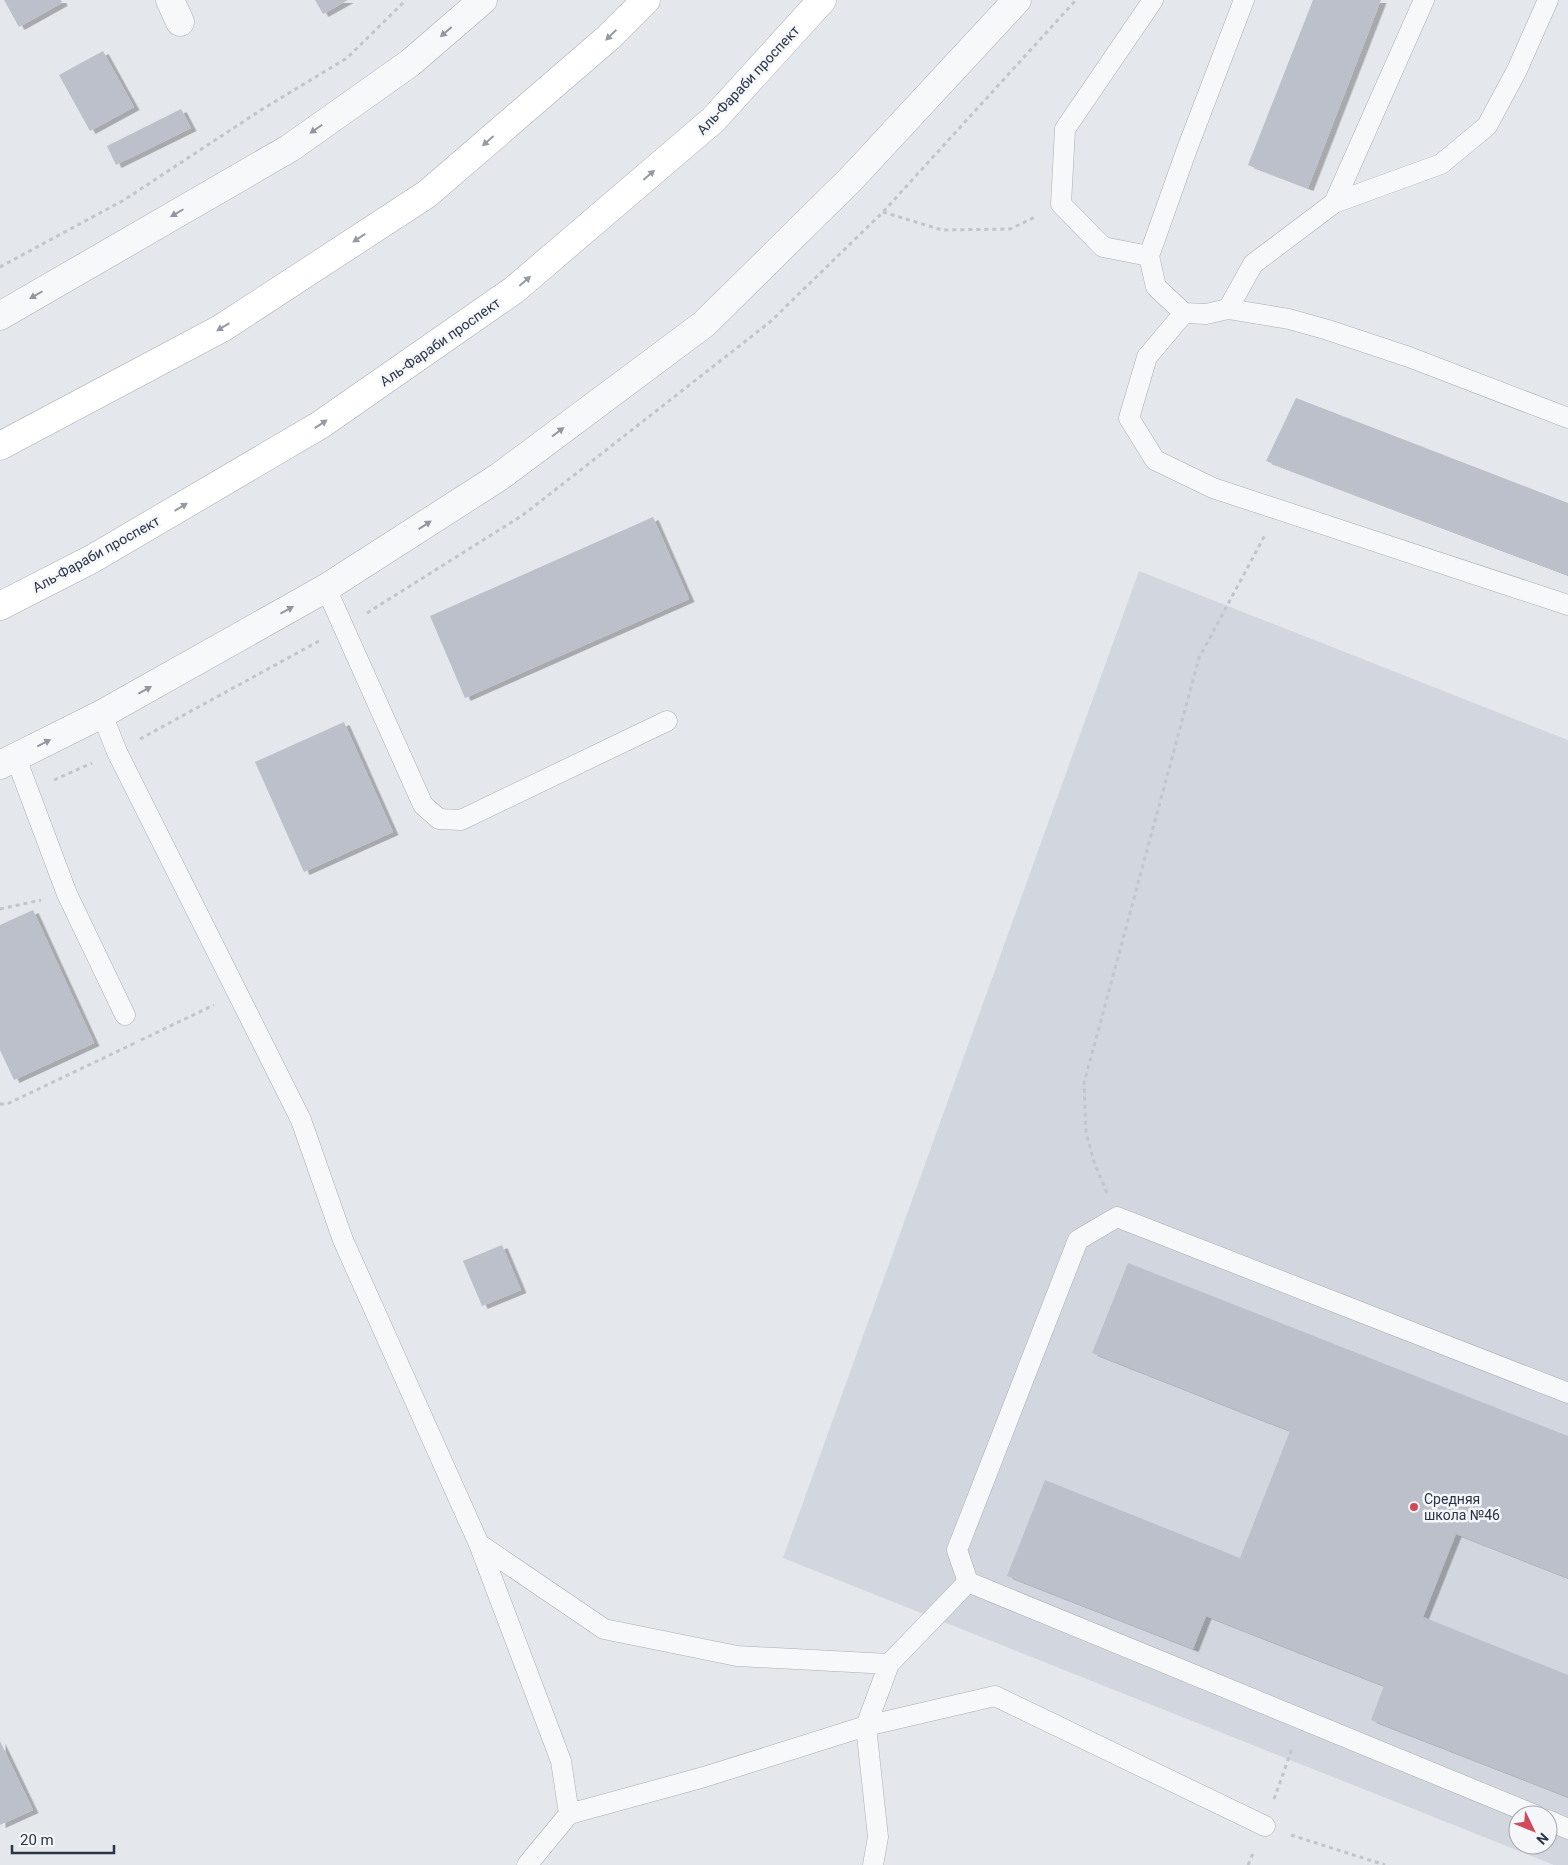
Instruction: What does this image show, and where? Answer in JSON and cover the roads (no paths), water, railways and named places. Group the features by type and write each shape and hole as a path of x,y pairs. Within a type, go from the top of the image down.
{"street":[{"path":"0,316 290,148 410,63 482,0"},
{"path":"0,446 222,328 426,194 609,37 646,0"},
{"name":"Аль-Фараби проспект","path":"0,606 92,560 320,425 514,290 713,120 822,0"},
{"path":"8,761 102,714 326,588 499,477 704,324 851,179 1017,0"}],"lane":[{"path":"1148,256 1103,248 1061,204 1065,129 1153,0"},
{"path":"1244,0 1148,256 1156,287 1184,313 1206,314 1228,310 1288,319 1409,356 1568,418"},
{"path":"1334,203 1424,0"},
{"path":"1228,310 1253,264 1334,203 1441,164 1487,126 1517,70 1548,0"},
{"path":"1184,313 1147,357 1129,418 1155,460 1213,488 1568,605"},
{"path":"326,588 423,805 439,819 461,820 667,721"},
{"path":"102,714 117,752 301,1120 344,1240 479,1544 561,1761 570,1814"},
{"path":"8,761 67,894 125,1016"},
{"path":"1511,1805 968,1582 957,1550 1078,1240 1117,1217 1568,1393"},
{"path":"479,1544 604,1629 737,1656 889,1664"},
{"path":"873,1865 878,1837 866,1726 889,1664 968,1582"},
{"path":"527,1865 570,1814 704,1777 866,1726 995,1696 1265,1826"}],"place":[{"name":"Средняя школа №46","path":"1414,1507"}]}
